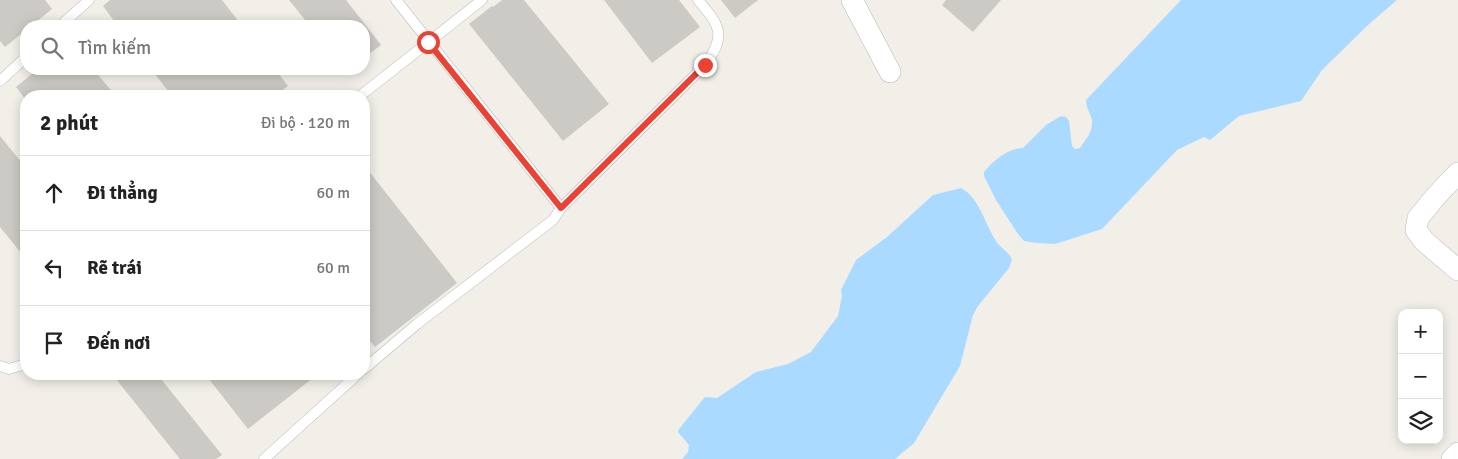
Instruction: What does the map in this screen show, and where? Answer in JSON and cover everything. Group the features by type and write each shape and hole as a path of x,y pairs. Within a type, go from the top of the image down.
{"street":[{"path":"852,0 890,72"},
{"path":"1458,173 1418,218 1416,230 1424,241 1458,270"},
{"path":"1452,459 1458,453"}],"lane":[{"path":"67,20 89,0"},
{"path":"396,0 561,208"},
{"path":"368,90 482,0"},
{"path":"370,364 417,324 553,220 561,208 705,65 714,52 718,37 716,22 698,0"},
{"path":"0,81 20,63"},
{"path":"0,366 9,369 20,366"},
{"path":"264,459 351,380"}],"water":[{"path":"1181,0 1397,0 1368,25 1322,70 1301,101 1239,116 1210,140 1204,137 1177,150 1102,229 1055,244 1024,241 996,200 984,176 984,172 1001,156 1012,150 1023,148 1046,125 1061,116 1066,117 1069,121 1072,146 1075,149 1080,148 1089,135 1092,125 1086,100"},
{"path":"961,188 973,198 996,241 1012,259 1009,268 978,306 973,315 960,366 914,443 895,459 682,459 688,452 689,445 678,432 679,429 705,397 717,398 756,372 788,364 811,352 838,316 842,296 841,290 856,260 887,237 933,195"}],"building":[{"path":"0,0 45,0 52,9 38,20 20,20 20,35 5,47 0,41"},
{"path":"110,0 222,0 237,20 114,20 103,6"},
{"path":"289,0 346,0 362,20 305,20"},
{"path":"502,0 524,0 609,104 563,141 469,24"},
{"path":"604,0 679,0 700,27 652,63"},
{"path":"721,0 758,0 735,18"},
{"path":"946,0 1001,0 973,32 942,5"},
{"path":"370,31 381,45 370,53"},
{"path":"31,75 98,75 111,90 20,90 20,92 16,87"},
{"path":"156,75 280,75 288,86 283,90 167,90"},
{"path":"0,136 20,161 20,252 0,227"},
{"path":"370,173 457,283 375,347 370,341"},
{"path":"117,380 162,380 222,455 216,459 180,459"},
{"path":"210,380 310,380 248,429"}],"route":[{"path":"428,42 561,208 705,65"}]}
